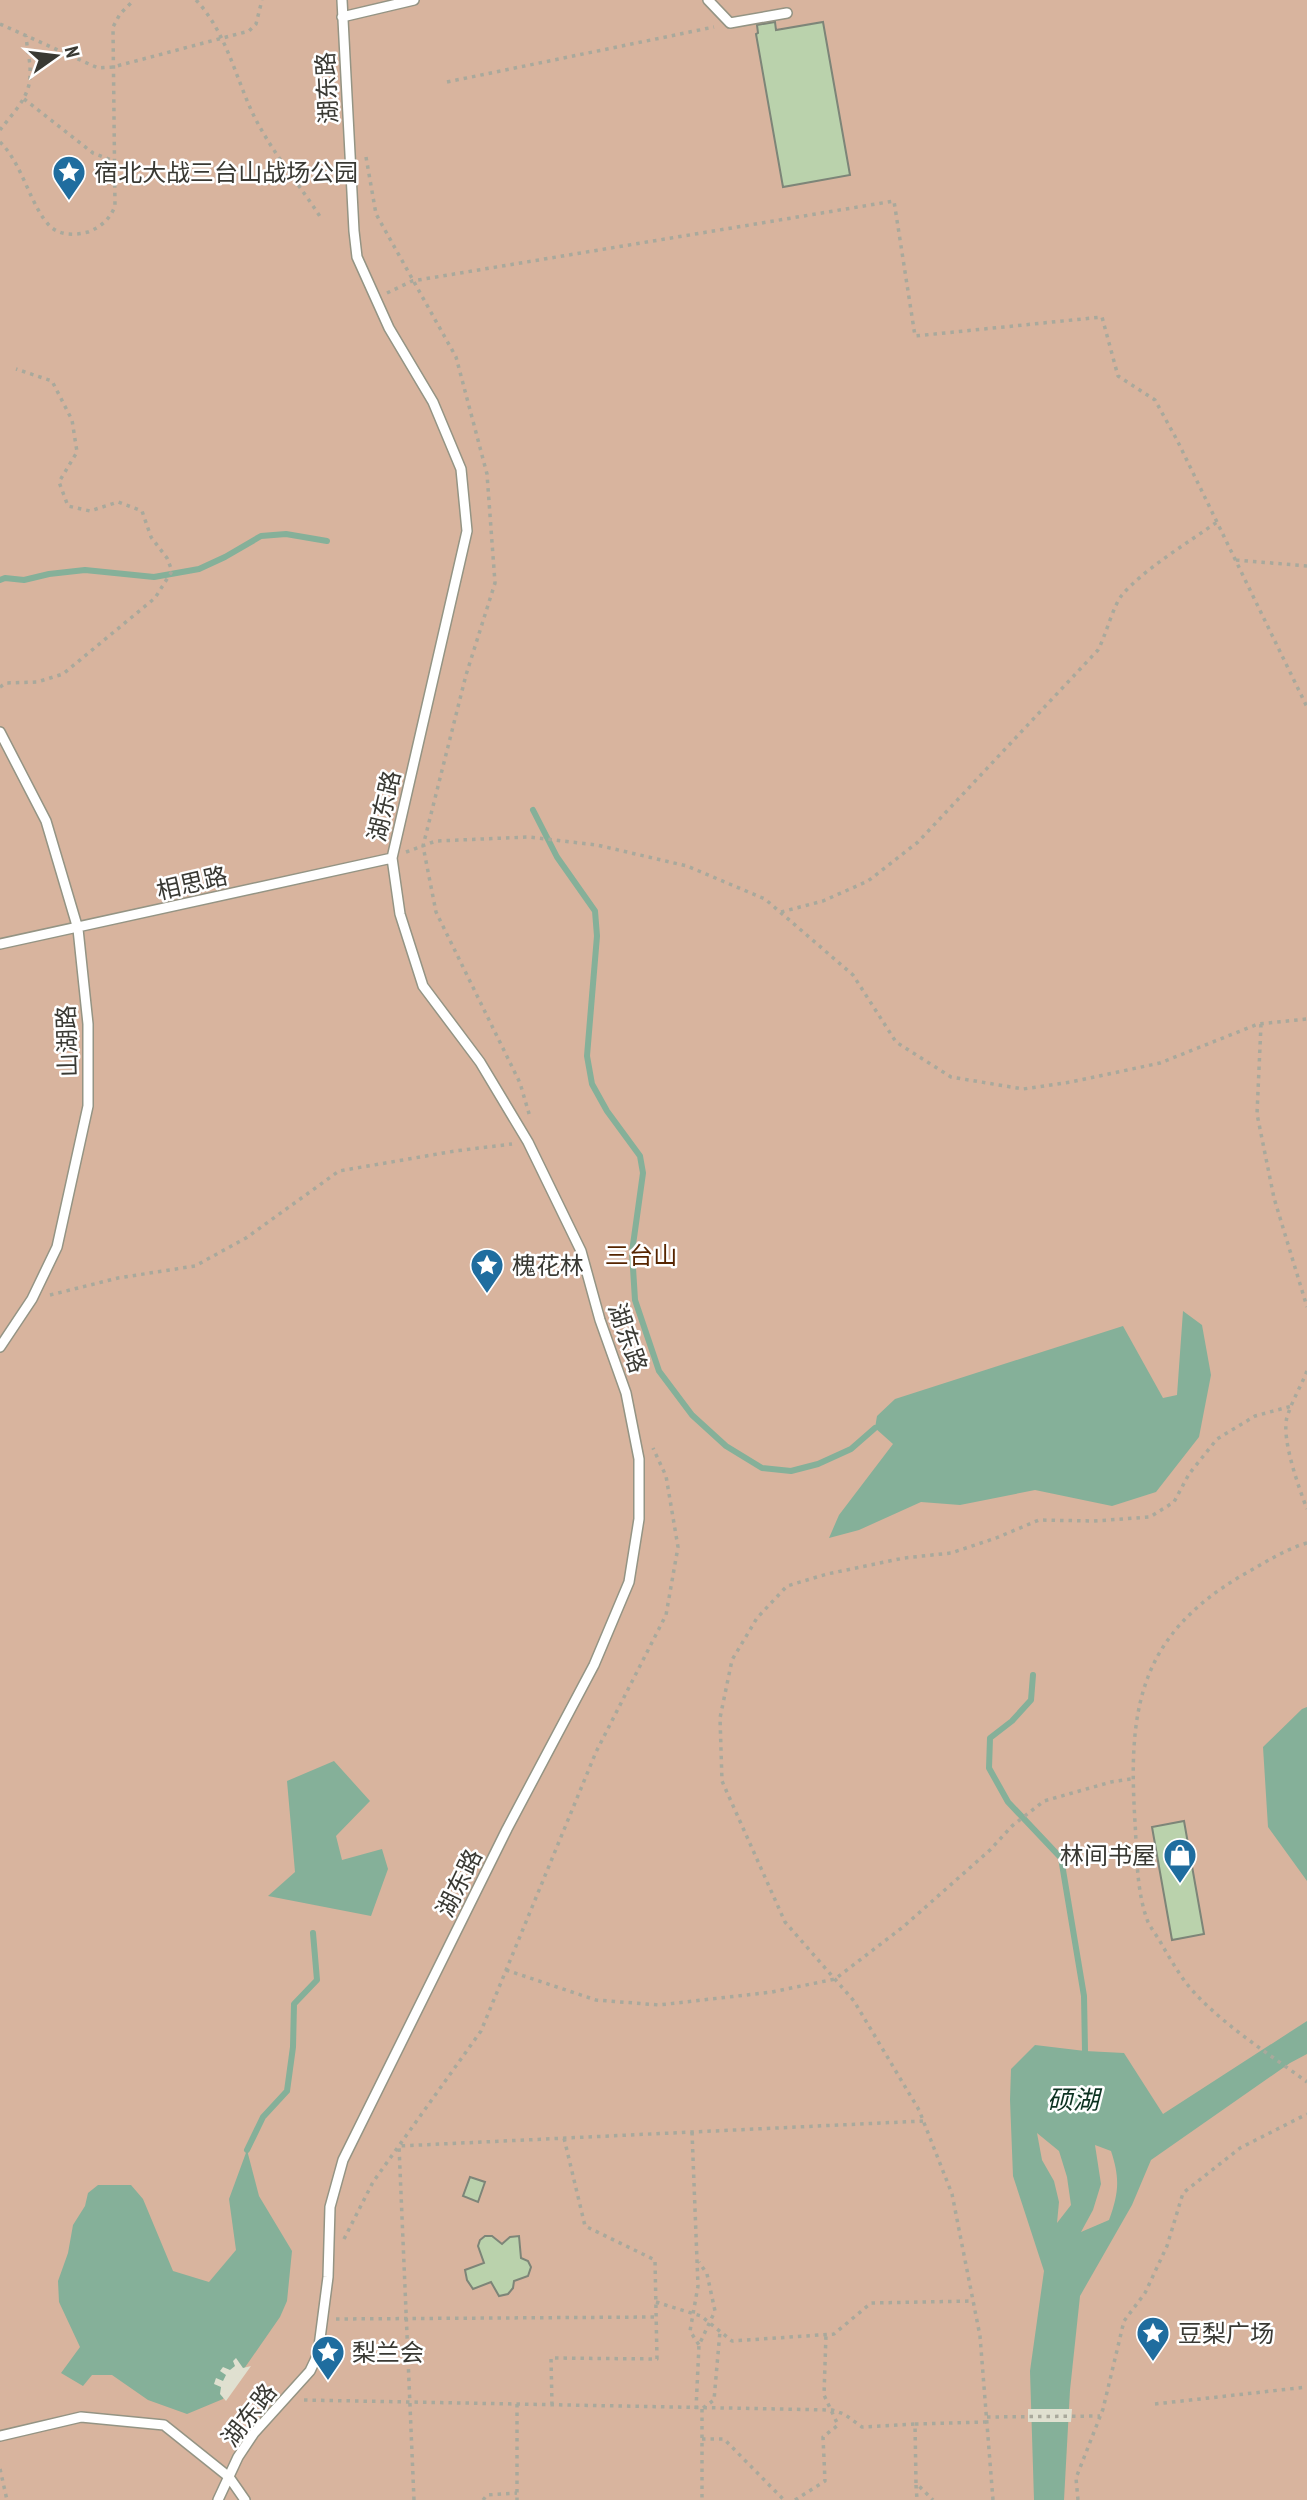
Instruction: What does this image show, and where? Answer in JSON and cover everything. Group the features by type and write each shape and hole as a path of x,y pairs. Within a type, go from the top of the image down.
{"lane":[{"name":"湖东路","path":"218,2500 238,2457 254,2433 310,2371 318,2354 328,2277 330,2207 343,2160 507,1829 594,1665 629,1582 639,1519 639,1459 626,1393 600,1320 581,1251 528,1142 480,1062 423,986 400,914 392,858 467,531 461,469 433,402 389,328 357,257 342,0"},
{"path":"342,17 414,0"},
{"path":"708,0 730,23 787,13"},
{"name":"山湖路","path":"0,732 46,821 78,929 88,1024 88,1106 57,1247 32,1299 0,1347"},
{"name":"相思路","path":"0,944 392,858"},
{"path":"0,2436 81,2417 164,2425 229,2477 245,2500"}],"path":[{"path":"124,0 127,6"},
{"path":"0,142 10,152 51,227 64,234 75,235 91,231 111,217 115,206 113,27 120,13 134,0"},
{"path":"196,0 216,25 254,116 321,218"},
{"path":"0,24 98,68 113,67 248,31 256,24 262,0"},
{"path":"447,82 730,23"},
{"path":"0,130 24,99 30,75 26,36"},
{"path":"24,99 93,153 114,161"},
{"path":"376,298 412,281 894,201 915,336 1102,317 1118,376 1155,400 1307,707"},
{"path":"0,687 6,683 37,682 62,674 155,598 172,571 167,558 150,537 142,511 118,502 90,511 68,506 58,482 77,452 72,419 52,382 16,369"},
{"path":"780,912 823,901 868,881 918,842 1098,650 1120,597 1133,584 1217,522"},
{"path":"1236,560 1307,566"},
{"path":"392,858 436,841 534,838 597,845 687,866 765,899 853,975 896,1042 951,1077 1023,1089 1071,1083 1160,1063 1261,1024 1307,1019"},
{"path":"1261,1024 1257,1114 1274,1198 1307,1307"},
{"path":"32,1299 118,1278 195,1266 247,1238 339,1171 455,1151 528,1142"},
{"path":"1307,1371 1286,1419 1289,1449 1297,1483 1307,1509"},
{"path":"993,2500 980,2336 952,2194 923,2121 854,2001 785,1922 722,1782 720,1718 732,1660 757,1618 787,1586 827,1574 904,1558 951,1553 1039,1520 1094,1521 1150,1517 1174,1502 1189,1474 1217,1439 1255,1416 1292,1406"},
{"path":"342,2243 373,2182 481,2031 596,1752 666,1615 678,1546 666,1476 649,1440"},
{"path":"1306,2081 1245,2037 1190,1988 1148,1922 1138,1879 1131,1779 1136,1720 1143,1687 1168,1640 1190,1613 1222,1588 1287,1549 1307,1543"},
{"path":"506,1970 596,2000 659,2004 772,1992 835,1979 903,1927 990,1850 1012,1826 1044,1801 1131,1779"},
{"path":"1078,2500 1076,2478 1100,2416 1124,2321 1145,2293 1167,2246 1183,2193 1240,2148 1307,2114"},
{"path":"399,2146 923,2121"},
{"path":"692,2132 698,2286 690,2331 699,2345"},
{"path":"552,2406 551,2358 657,2359 655,2260 585,2227 564,2138"},
{"path":"399,2146 414,2500"},
{"path":"697,2260 707,2274 715,2311 699,2345 702,2500"},
{"path":"656,2302 701,2316 732,2341 834,2334 871,2303 973,2301"},
{"path":"323,2319 656,2318"},
{"path":"699,2409 714,2400 720,2331"},
{"path":"795,2500 825,2481 823,2437 838,2425 824,2395 826,2334"},
{"path":"1155,2404 1307,2387"},
{"path":"284,2399 832,2410 844,2414 862,2427 987,2419 1100,2416"},
{"path":"517,2404 517,2500"},
{"path":"915,2424 917,2500"},
{"path":"702,2440 724,2439 784,2500"},
{"path":"0,2469 7,2500"},
{"path":"916,2483 933,2500"},
{"path":"483,2500 487,2495 517,2493"}],"green space":[{"name":"三台山","path":"0,0 1307,0 1307,2500 0,2500"}],"water":[{"path":"1183,1311 1202,1325 1211,1375 1199,1437 1156,1492 1112,1506 1035,1490 960,1505 921,1502 859,1530 829,1538 839,1515 893,1444 875,1428 877,1416 895,1399 1123,1326 1163,1398 1177,1395"},
{"path":"1307,1707 1307,1881 1268,1827 1263,1747"},
{"path":"334,1761 370,1801 336,1836 342,1860 382,1849 388,1869 371,1916 268,1896 295,1872 287,1781"},
{"name":"硕湖","path":"1307,2021 1307,2054 1290,2063 1151,2160 1132,2205 1080,2296 1070,2390 1064,2500 1034,2500 1030,2371 1044,2271 1013,2176 1011,2069 1035,2045 1124,2053 1163,2114","holes":["1037,2133 1059,2151 1067,2177 1071,2205 1057,2223 1059,2202 1054,2181 1042,2160","1095,2145 1111,2151 1117,2178 1115,2202 1109,2220 1081,2232 1093,2210 1101,2184"]},
{"path":"247,2150 259,2196 292,2251 287,2301 280,2317 223,2399 187,2414 148,2400 112,2375 92,2375 83,2386 61,2373 80,2347 59,2302 58,2281 68,2253 73,2225 85,2206 88,2193 98,2185 131,2185 143,2199 173,2271 209,2282 236,2250 229,2199"}],"pier":[{"path":"236,2358 243,2368 251,2366 226,2401 220,2394 221,2387 214,2384 216,2378 223,2381 226,2375 220,2371 223,2367 230,2370 235,2366 233,2361"},
{"path":"1028,2409 1072,2409 1071,2422 1028,2422"}],"building":[{"path":"775,22 776,30 823,22 850,175 783,187 756,34 757,25"},
{"path":"1184,1821 1204,1934 1172,1940 1152,1827"},
{"path":"470,2177 485,2182 478,2202 463,2196"},
{"path":"485,2236 492,2236 502,2244 510,2237 519,2236 521,2258 528,2261 531,2267 528,2276 514,2281 508,2294 499,2296 491,2282 473,2289 467,2280 465,2270 484,2263 478,2246"}],"waterway":[{"path":"0,580 24,580 85,570 154,577 199,569 261,536 286,534 327,541"},
{"path":"533,810 557,857 595,911 597,936 587,1056 592,1084 607,1111 640,1156 643,1173 632,1252 635,1300 659,1371 692,1415 726,1446 762,1468 791,1471 818,1464 851,1449 875,1428"},
{"path":"1033,1675 1031,1700 1012,1721 990,1738 989,1768 1008,1802 1061,1858 1084,1996 1085,2051"},
{"path":"247,2150 263,2117 287,2091 293,2047 294,2004 317,1980 313,1933"}],"place":[{"name":"宿北大战三台山战场公园","path":"69,202"},
{"name":"槐花林","path":"487,1295"},
{"name":"林间书屋","path":"1180,1885"},
{"name":"豆梨广场","path":"1153,2363"},
{"name":"梨兰会","path":"328,2382"}]}
